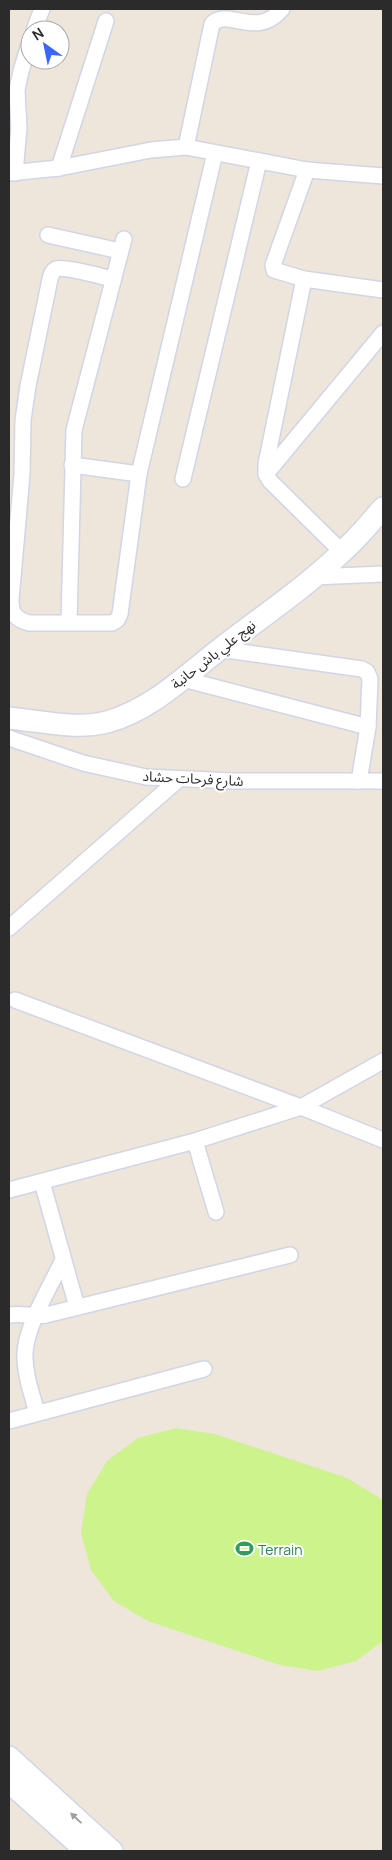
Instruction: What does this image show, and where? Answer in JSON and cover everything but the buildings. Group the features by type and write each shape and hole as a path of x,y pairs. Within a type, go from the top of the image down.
{"street":[{"path":"186,147 212,24 222,18 255,24 265,22 282,9"},
{"path":"59,168 106,21"},
{"path":"21,70 17,90 19,128 12,173 59,168 151,150 186,147 307,170 383,176"},
{"path":"114,279 57,268 50,279 23,420 22,474 11,570 10,600 11,610 15,617 22,621 112,622 118,620 140,474 215,152"},
{"path":"183,480 259,161"},
{"path":"307,170 273,265 274,270 304,279 383,290"},
{"path":"48,235 122,245 74,430 69,622"},
{"path":"304,279 266,464 266,474 270,481 342,552"},
{"path":"266,474 383,333"},
{"path":"72,464 140,474"},
{"name":"نهج علي باش حانبة","path":"9,718 81,725 104,723 142,707 183,679 314,577 342,552 383,508"},
{"path":"314,577 383,574"},
{"path":"219,650 362,669 367,672 370,679 368,727 358,781"},
{"path":"183,679 368,727"},
{"name":"شارع فرحات حشاد","path":"9,738 83,763 116,772 146,777 232,781 383,781"},
{"path":"9,928 179,778"},
{"path":"15,1000 301,1107 383,1140"},
{"path":"9,1190 195,1141 301,1107 383,1062"},
{"path":"195,1141 216,1212"},
{"path":"42,1182 77,1307"},
{"path":"9,1315 19,1313 36,1316 290,1255"},
{"path":"37,1413 27,1374 25,1353 27,1336 63,1260"},
{"path":"9,1420 204,1369"},
{"path":"9,1757 98,1849"},
{"path":"9,1782 98,1849"}],"green space":[{"path":"176,1428 215,1434 347,1478 380,1498 383,1502 383,1641 356,1661 318,1671 280,1665 148,1621 114,1601 91,1570 81,1533 87,1494 107,1461 138,1438"}],"place":[{"name":"Terrain","path":"244,1549"}]}
